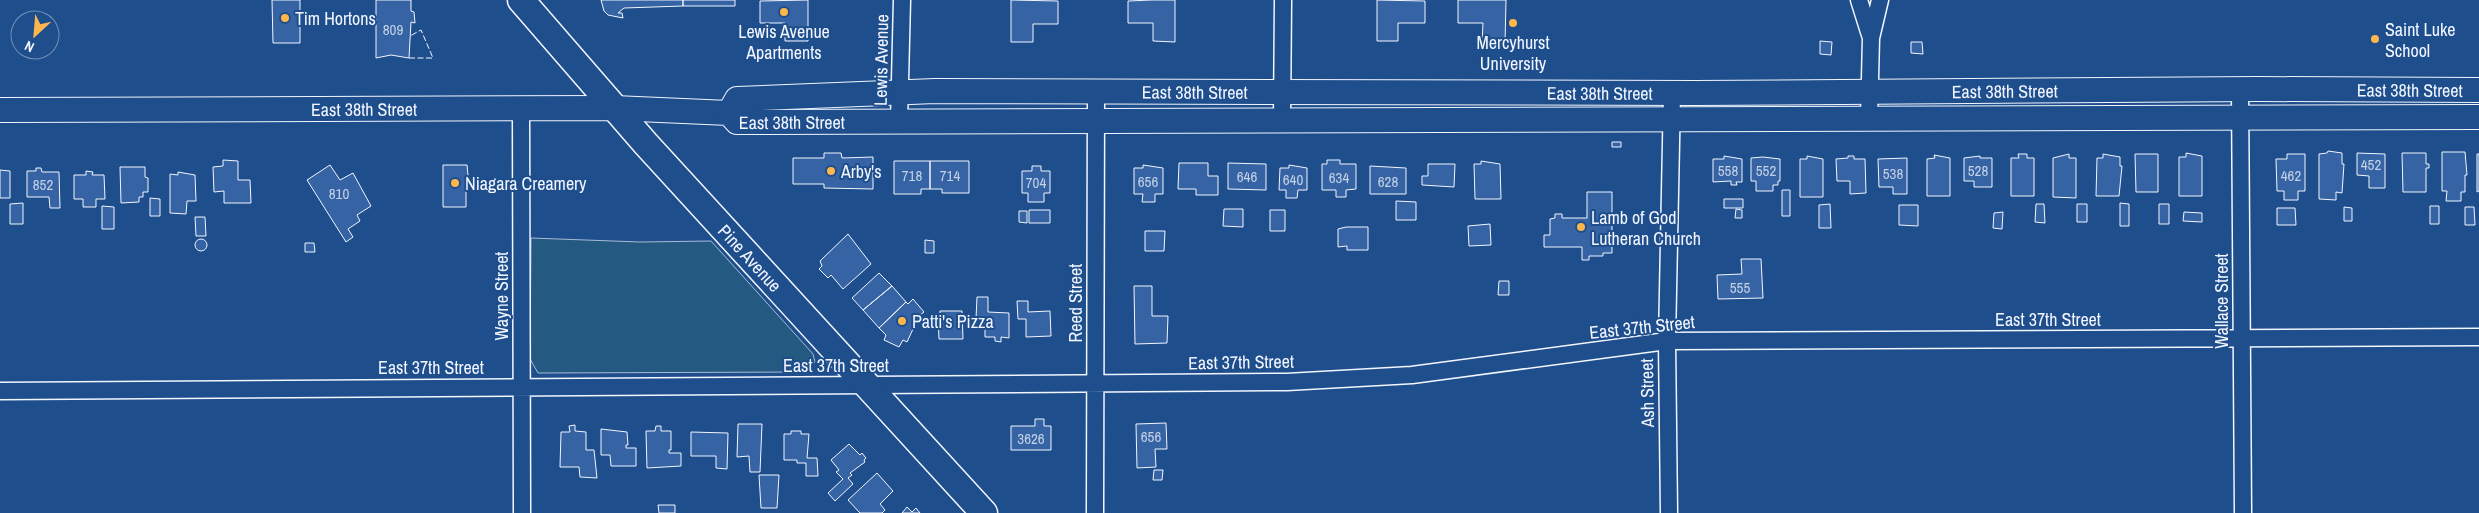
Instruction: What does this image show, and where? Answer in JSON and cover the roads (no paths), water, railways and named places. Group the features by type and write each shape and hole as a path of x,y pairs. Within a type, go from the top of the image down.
{"main road":[{"name":"Pine Avenue","path":"521,0 614,108 984,513"},
{"name":"East 38th Street","path":"728,113 737,99 900,92 1672,93 2479,90"},
{"name":"East 38th Street","path":"0,110 614,108 728,113 737,122 2479,117"}],"street":[{"name":"Lewis Avenue","path":"900,121 902,0"},
{"path":"1282,120 1283,0"},
{"path":"1859,0 1870,38"},
{"path":"1869,119 1870,38 1880,0"},
{"name":"Wallace Street","path":"2240,90 2243,513"},
{"name":"Reed Street","path":"1095,513 1096,92"},
{"name":"Ash Street","path":"1669,513 1667,341 1672,93"},
{"name":"Wayne Street","path":"521,109 522,513"},
{"name":"East 37th Street","path":"0,390 1095,384 1362,379 1412,375 1667,341 2479,337"}],"place":[{"name":"Lewis Avenue Apartments","path":"784,12"},
{"name":"Tim Hortons","path":"285,18"},
{"name":"Mercyhurst University","path":"1513,23"},
{"name":"Saint Luke School","path":"2375,39"},
{"name":"Arby's","path":"831,171"},
{"name":"Niagara Creamery","path":"455,183"},
{"name":"Lamb of God Lutheran Church","path":"1581,227"},
{"name":"Patti's Pizza","path":"902,321"}]}
